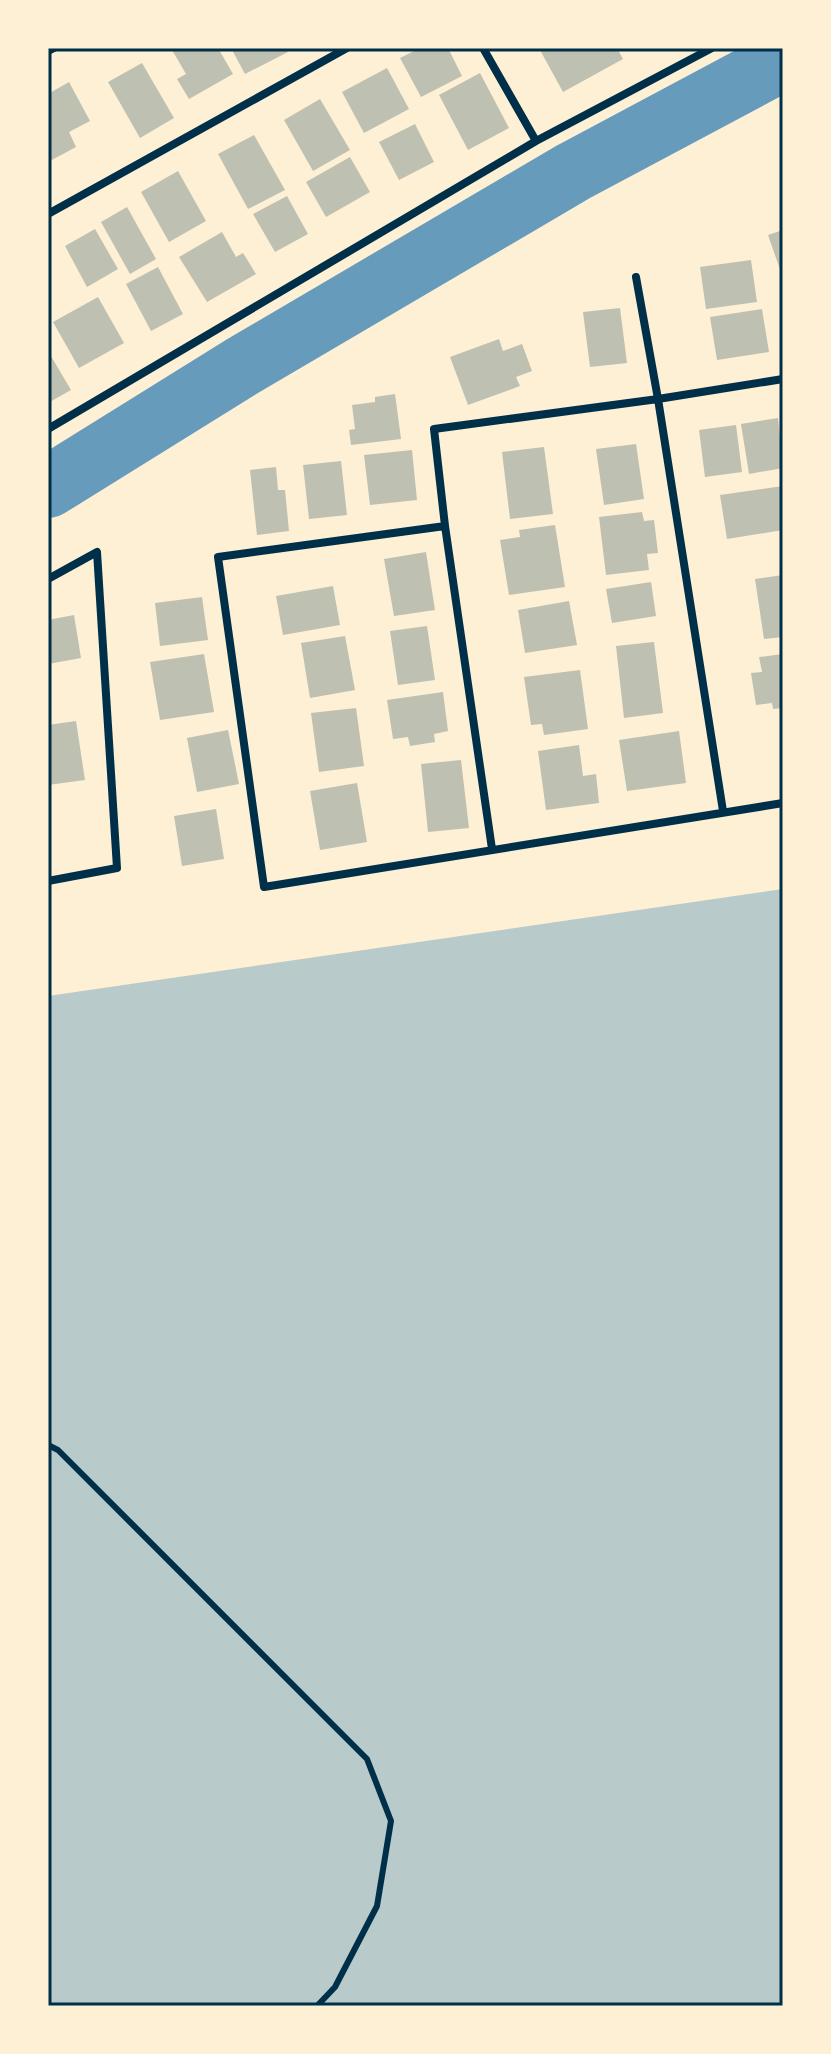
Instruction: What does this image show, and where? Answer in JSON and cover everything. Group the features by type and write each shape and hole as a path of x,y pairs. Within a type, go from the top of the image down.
{"street":[{"path":"48,51 54,48"},
{"path":"48,214 347,48"},
{"path":"483,48 536,141"},
{"path":"48,429 536,141 712,48"},
{"path":"636,277 723,811"},
{"path":"492,849 434,429 783,379"},
{"path":"445,526 218,557 264,887 783,803"},
{"path":"48,579 97,552 117,868 48,881"}],"lane":[{"path":"48,1445 69,1461 367,1759 391,1821 377,1906 335,1987 317,2006"}],"shaded area":[{"path":"783,889 783,2006 48,2006 48,996"}],"building":[{"path":"218,48 233,74 189,99 177,79 186,74 172,50"},
{"path":"231,48 286,48 288,52 245,74"},
{"path":"420,48 448,48 462,76 421,97 400,58"},
{"path":"617,48 623,59 563,92 540,50"},
{"path":"142,63 174,118 140,138 108,82"},
{"path":"387,68 409,109 364,133 342,92"},
{"path":"480,73 509,128 468,150 439,95"},
{"path":"69,82 90,121 69,132 76,147 48,162 48,94"},
{"path":"320,99 350,150 313,171 284,120"},
{"path":"415,124 434,162 399,180 379,142"},
{"path":"254,135 285,190 248,209 218,154"},
{"path":"350,157 370,192 326,217 306,182"},
{"path":"178,171 206,221 169,242 141,192"},
{"path":"287,196 308,234 275,252 253,214"},
{"path":"127,207 156,259 130,274 101,222"},
{"path":"95,229 118,269 87,287 65,246"},
{"path":"783,230 783,278 768,235"},
{"path":"222,232 236,257 243,253 256,274 207,302 179,257"},
{"path":"751,260 757,302 706,309 700,267"},
{"path":"158,267 183,314 151,331 126,284"},
{"path":"98,297 124,343 79,368 53,322"},
{"path":"620,308 627,363 590,367 583,312"},
{"path":"762,309 769,352 717,360 710,317"},
{"path":"499,339 503,351 522,344 532,371 516,377 520,386 468,405 450,357"},
{"path":"48,351 71,390 48,403"},
{"path":"395,394 401,439 351,445 349,430 355,429 352,405 375,402 375,397"},
{"path":"778,418 783,468 749,474 741,424"},
{"path":"736,425 742,472 705,477 699,430"},
{"path":"636,444 644,499 604,505 596,449"},
{"path":"544,447 553,514 510,519 502,452"},
{"path":"412,450 417,500 370,505 364,455"},
{"path":"341,461 347,515 309,519 303,465"},
{"path":"276,467 278,490 285,490 289,531 257,535 250,470"},
{"path":"783,486 783,530 727,539 720,495"},
{"path":"642,512 644,521 654,520 658,553 647,554 649,570 606,575 599,517"},
{"path":"555,525 565,587 509,595 500,540 520,537 519,530"},
{"path":"426,552 435,610 394,616 384,559"},
{"path":"783,575 783,637 764,639 755,579"},
{"path":"651,582 656,616 612,623 606,589"},
{"path":"333,586 340,625 283,635 276,596"},
{"path":"202,597 208,640 160,646 155,603"},
{"path":"569,601 577,645 525,653 518,610"},
{"path":"74,615 81,658 48,664 48,620"},
{"path":"427,626 435,680 398,685 390,631"},
{"path":"345,636 355,690 310,698 301,643"},
{"path":"654,642 663,713 624,718 616,646"},
{"path":"204,654 214,712 160,720 150,662"},
{"path":"783,654 783,708 773,709 772,703 756,705 751,673 762,672 759,657"},
{"path":"580,670 588,729 544,735 542,724 531,725 524,677"},
{"path":"443,692 448,731 434,734 435,742 410,746 408,737 393,739 387,700"},
{"path":"356,708 364,766 319,772 311,713"},
{"path":"76,721 85,780 48,785 48,725"},
{"path":"228,730 239,784 197,792 187,738"},
{"path":"679,731 686,783 627,791 619,740"},
{"path":"579,745 583,776 596,774 599,803 546,810 538,751"},
{"path":"461,760 469,828 428,832 421,764"},
{"path":"357,783 367,842 320,850 310,791"},
{"path":"216,809 224,859 182,866 174,816"}],"waterway":[{"path":"48,487 241,367 573,172 783,60"}]}
